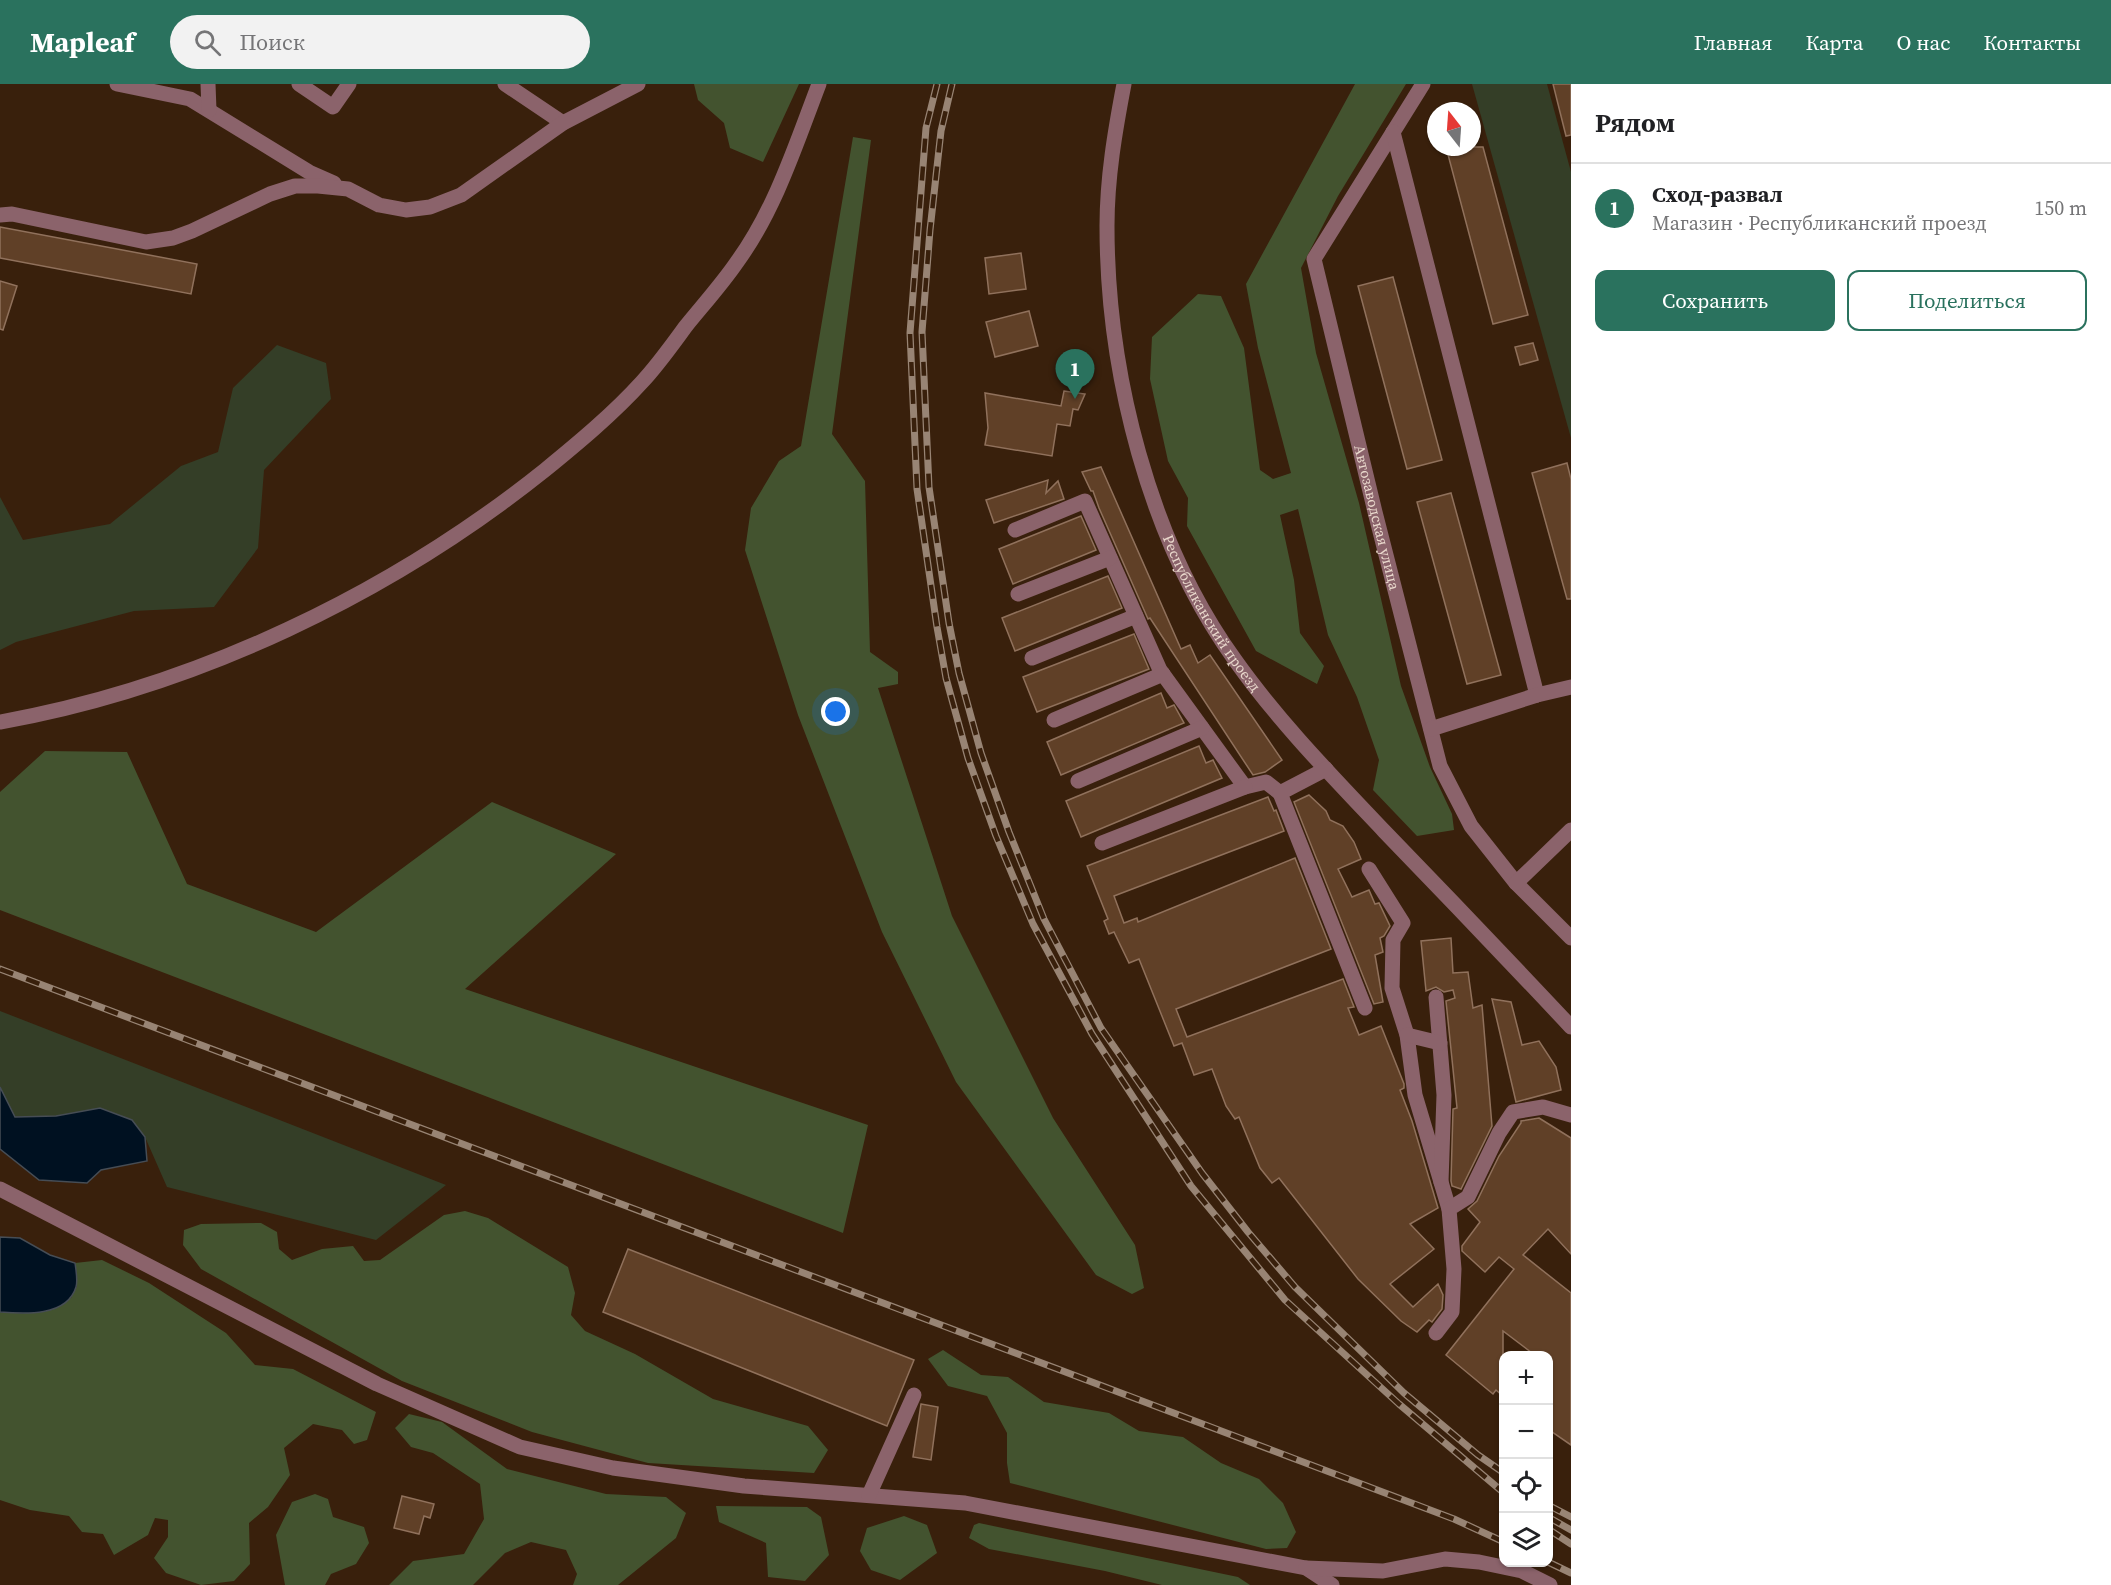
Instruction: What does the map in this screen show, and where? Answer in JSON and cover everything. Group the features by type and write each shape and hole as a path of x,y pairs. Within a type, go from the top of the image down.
{"street":[{"path":"117,84 145,87 190,99 309,172 380,205 406,210 430,207 460,195 563,123 638,84"},
{"path":"208,84 209,110"},
{"path":"299,84 333,107 349,84"},
{"path":"506,84 563,123"},
{"path":"0,722 57,712 154,682 254,646 350,600 431,552 507,500 578,443 642,382 739,261 778,191 819,84"},
{"name":"Республиканский проезд","path":"1124,84 1112,151 1107,224 1109,291 1121,374 1136,440 1155,502 1176,557 1203,610 1234,660 1280,718 1571,1027"},
{"name":"Автозаводская улица","path":"1423,84 1314,259 1375,512 1440,766 1471,826 1516,883 1571,938"},
{"path":"1393,132 1537,695"},
{"path":"0,215 12,214 146,242 173,238 192,231 270,194 295,186 348,189"},
{"path":"1015,530 1085,501 1163,674 1245,787"},
{"path":"1018,594 1110,558"},
{"path":"1032,658 1136,616"},
{"path":"1054,720 1163,674"},
{"path":"1431,729 1537,695 1571,687"},
{"path":"1078,782 1202,728"},
{"path":"1280,793 1326,769"},
{"path":"1102,843 1245,787 1266,782 1280,793 1365,1008"},
{"path":"1516,883 1571,830"},
{"path":"1369,868 1403,923 1393,940 1392,988 1407,1035 1415,1095 1449,1209 1454,1269 1452,1312 1437,1333"},
{"path":"1436,997 1444,1095 1441,1182"},
{"path":"1407,1035 1440,1043"},
{"path":"1449,1209 1468,1197 1499,1133 1513,1112 1543,1107 1571,1116"},
{"path":"0,1189 377,1384 520,1447 613,1468 744,1486 965,1503 1306,1568 1383,1571 1445,1559 1479,1562 1522,1571 1550,1585"},
{"path":"869,1495 914,1395"},
{"path":"1306,1568 1332,1585"}],"green space":[{"path":"694,84 799,84 763,162 730,148 724,123 698,100"},
{"path":"1355,84 1406,84 1338,196 1301,268 1316,353 1359,503 1401,686 1430,767 1452,814 1454,830 1417,836 1373,790 1379,760 1357,697 1328,635 1298,509 1280,515 1294,580 1300,633 1324,666 1317,684 1256,651 1187,526 1188,498 1168,461 1150,379 1152,337 1198,294 1221,296 1244,348 1260,470 1273,479 1291,473 1258,348 1246,284"},
{"path":"1472,84 1547,84 1571,172 1571,438 1481,116 1481,102 1477,102"},
{"path":"853,137 871,140 832,434 865,481 870,652 898,672 898,684 878,688 952,916 1053,1118 1135,1245 1144,1288 1132,1294 1096,1275 956,1082 882,932 798,715 745,550 751,508 779,461 801,446"},
{"path":"277,345 326,363 331,399 264,470 258,548 214,607 134,611 16,642 0,650 0,497 23,540 110,524 181,466 218,452 233,388"},
{"path":"45,751 127,752 187,884 316,932 492,802 616,854 465,989 868,1125 843,1233 0,910 0,792"},
{"path":"0,1011 446,1185 376,1240 167,1187 145,1137 100,1108 56,1116 15,1117 0,1087"},
{"path":"465,1211 488,1218 568,1267 575,1293 571,1315 585,1331 635,1354 713,1399 808,1426 828,1450 814,1473 648,1463 532,1432 402,1381 201,1269 183,1245 184,1230 201,1224 261,1223 277,1232 279,1249 292,1260 322,1249 353,1246 364,1261 380,1260 444,1215"},
{"path":"102,1260 149,1283 226,1333 255,1365 293,1369 376,1412 367,1440 354,1444 342,1430 313,1424 284,1448 290,1475 268,1507 249,1523 250,1564 234,1581 201,1585 166,1573 154,1558 168,1537 168,1520 155,1518 148,1535 114,1555 103,1534 82,1532 69,1516 30,1510 0,1500 0,1312 15,1313 71,1298 77,1286 75,1263"},
{"path":"943,1350 981,1375 1008,1377 1044,1402 1109,1413 1139,1431 1183,1437 1221,1463 1259,1479 1283,1503 1296,1532 1287,1548 1266,1549 1010,1483 1007,1433 987,1396 948,1386 928,1359"},
{"path":"409,1414 442,1422 507,1469 606,1494 666,1497 686,1513 676,1538 618,1585 573,1585 577,1574 566,1550 531,1542 505,1553 473,1585 389,1585 413,1561 464,1554 484,1519 480,1484 433,1453 411,1447 395,1428"},
{"path":"315,1494 328,1499 333,1517 364,1527 369,1543 356,1564 331,1574 325,1585 285,1585 276,1535 292,1502"},
{"path":"716,1506 807,1507 821,1517 829,1555 805,1581 768,1577 766,1543 719,1522"},
{"path":"904,1516 927,1525 937,1553 900,1580 871,1570 860,1551 867,1528"},
{"path":"979,1523 1238,1577 1250,1585 1162,1585 1105,1571 989,1549 969,1538 974,1525"}],"water":[{"path":"0,1087 15,1117 56,1116 100,1108 132,1120 145,1137 147,1161 101,1170 87,1183 39,1180 0,1149"},
{"path":"0,1237 20,1238 50,1255 75,1263 77,1285 71,1297 64,1304 44,1312 0,1312"}],"building":[{"path":"1553,84 1571,84 1571,135 1566,136"},
{"path":"1481,147 1483,147 1528,315 1493,324 1448,156 1481,156"},
{"path":"0,227 197,264 191,294 0,258"},
{"path":"1021,253 1026,289 989,294 985,258"},
{"path":"1393,277 1442,460 1407,469 1358,286"},
{"path":"0,281 17,286 3,330 0,329"},
{"path":"1029,311 1038,346 995,357 986,322"},
{"path":"1533,343 1538,360 1520,365 1515,347"},
{"path":"1064,391 1085,394 1078,410 1073,409 1070,426 1057,424 1052,456 985,445 988,428 985,393 1061,406"},
{"path":"1567,463 1571,479 1571,599 1567,599 1532,473"},
{"path":"1101,467 1181,649 1190,645 1198,663 1210,655 1282,760 1265,772 1253,775 1150,618 1148,619 1093,491 1082,472"},
{"path":"1048,480 1046,493 1058,481 1064,499 994,523 986,500"},
{"path":"1451,493 1501,675 1467,684 1417,502"},
{"path":"1081,516 1096,550 1013,584 999,549"},
{"path":"1108,576 1122,608 1015,651 1002,618"},
{"path":"1134,634 1149,669 1037,712 1023,677"},
{"path":"1161,693 1167,708 1174,705 1184,723 1061,775 1047,742"},
{"path":"1199,746 1206,763 1213,760 1222,778 1081,837 1066,801"},
{"path":"1309,795 1326,811 1330,820 1343,826 1354,842 1361,859 1338,869 1352,897 1369,890 1375,904 1379,903 1390,926 1380,938 1383,952 1375,955 1383,1002 1374,1004 1294,802"},
{"path":"1268,797 1284,831 1114,896 1124,923 1137,918 1138,922 1295,858 1331,949 1176,1009 1187,1037 1343,979 1354,1007 1348,1008 1359,1035 1381,1026 1404,1084 1404,1088 1400,1090 1412,1121 1438,1208 1410,1224 1434,1249 1390,1284 1413,1307 1438,1284 1443,1295 1442,1309 1432,1322 1429,1320 1417,1332 1401,1321 1358,1279 1279,1178 1272,1183 1260,1168 1239,1117 1235,1119 1226,1106 1212,1069 1194,1075 1182,1043 1174,1046 1139,959 1129,963 1114,932 1109,934 1104,921 1108,919 1087,866"},
{"path":"1451,938 1453,973 1468,972 1473,1008 1482,1005 1492,1126 1461,1189 1452,1186 1451,1181 1453,1109 1457,1108 1446,1001 1455,998 1453,990 1444,992 1436,987 1426,991 1421,941"},
{"path":"1492,999 1511,1002 1522,1045 1539,1041 1556,1067 1561,1090 1516,1102"},
{"path":"1539,1118 1571,1138 1571,1254 1548,1229 1523,1255 1571,1293 1571,1445 1553,1432 1553,1351 1529,1351 1503,1331 1503,1351 1499,1351 1499,1393 1496,1390 1493,1394 1446,1355 1514,1269 1499,1257 1485,1272 1462,1251 1462,1246 1480,1222 1468,1209 1477,1201 1499,1156 1521,1121"},
{"path":"628,1249 914,1360 887,1426 603,1312"},
{"path":"921,1404 938,1407 931,1460 913,1457"},
{"path":"402,1496 434,1504 430,1518 424,1516 419,1534 394,1528"}],"railway":[{"path":"937,84 926,128 910,333 917,489 946,678 968,758 996,836 1033,924 1092,1034 1191,1186 1285,1300 1399,1404 1499,1489"},
{"path":"952,84 941,131 922,332 929,487 949,623 959,673 981,753 1009,832 1044,919 1101,1028 1202,1173 1295,1287 1404,1393 1478,1455 1499,1470"},
{"path":"0,969 1454,1519 1499,1540"},
{"path":"1553,1508 1571,1517"},
{"path":"1553,1520 1571,1530"},
{"path":"1553,1532 1571,1544"},
{"path":"1553,1564 1571,1573"}],"place":[{"name":"Сход-развал","path":"1075,399"}]}
